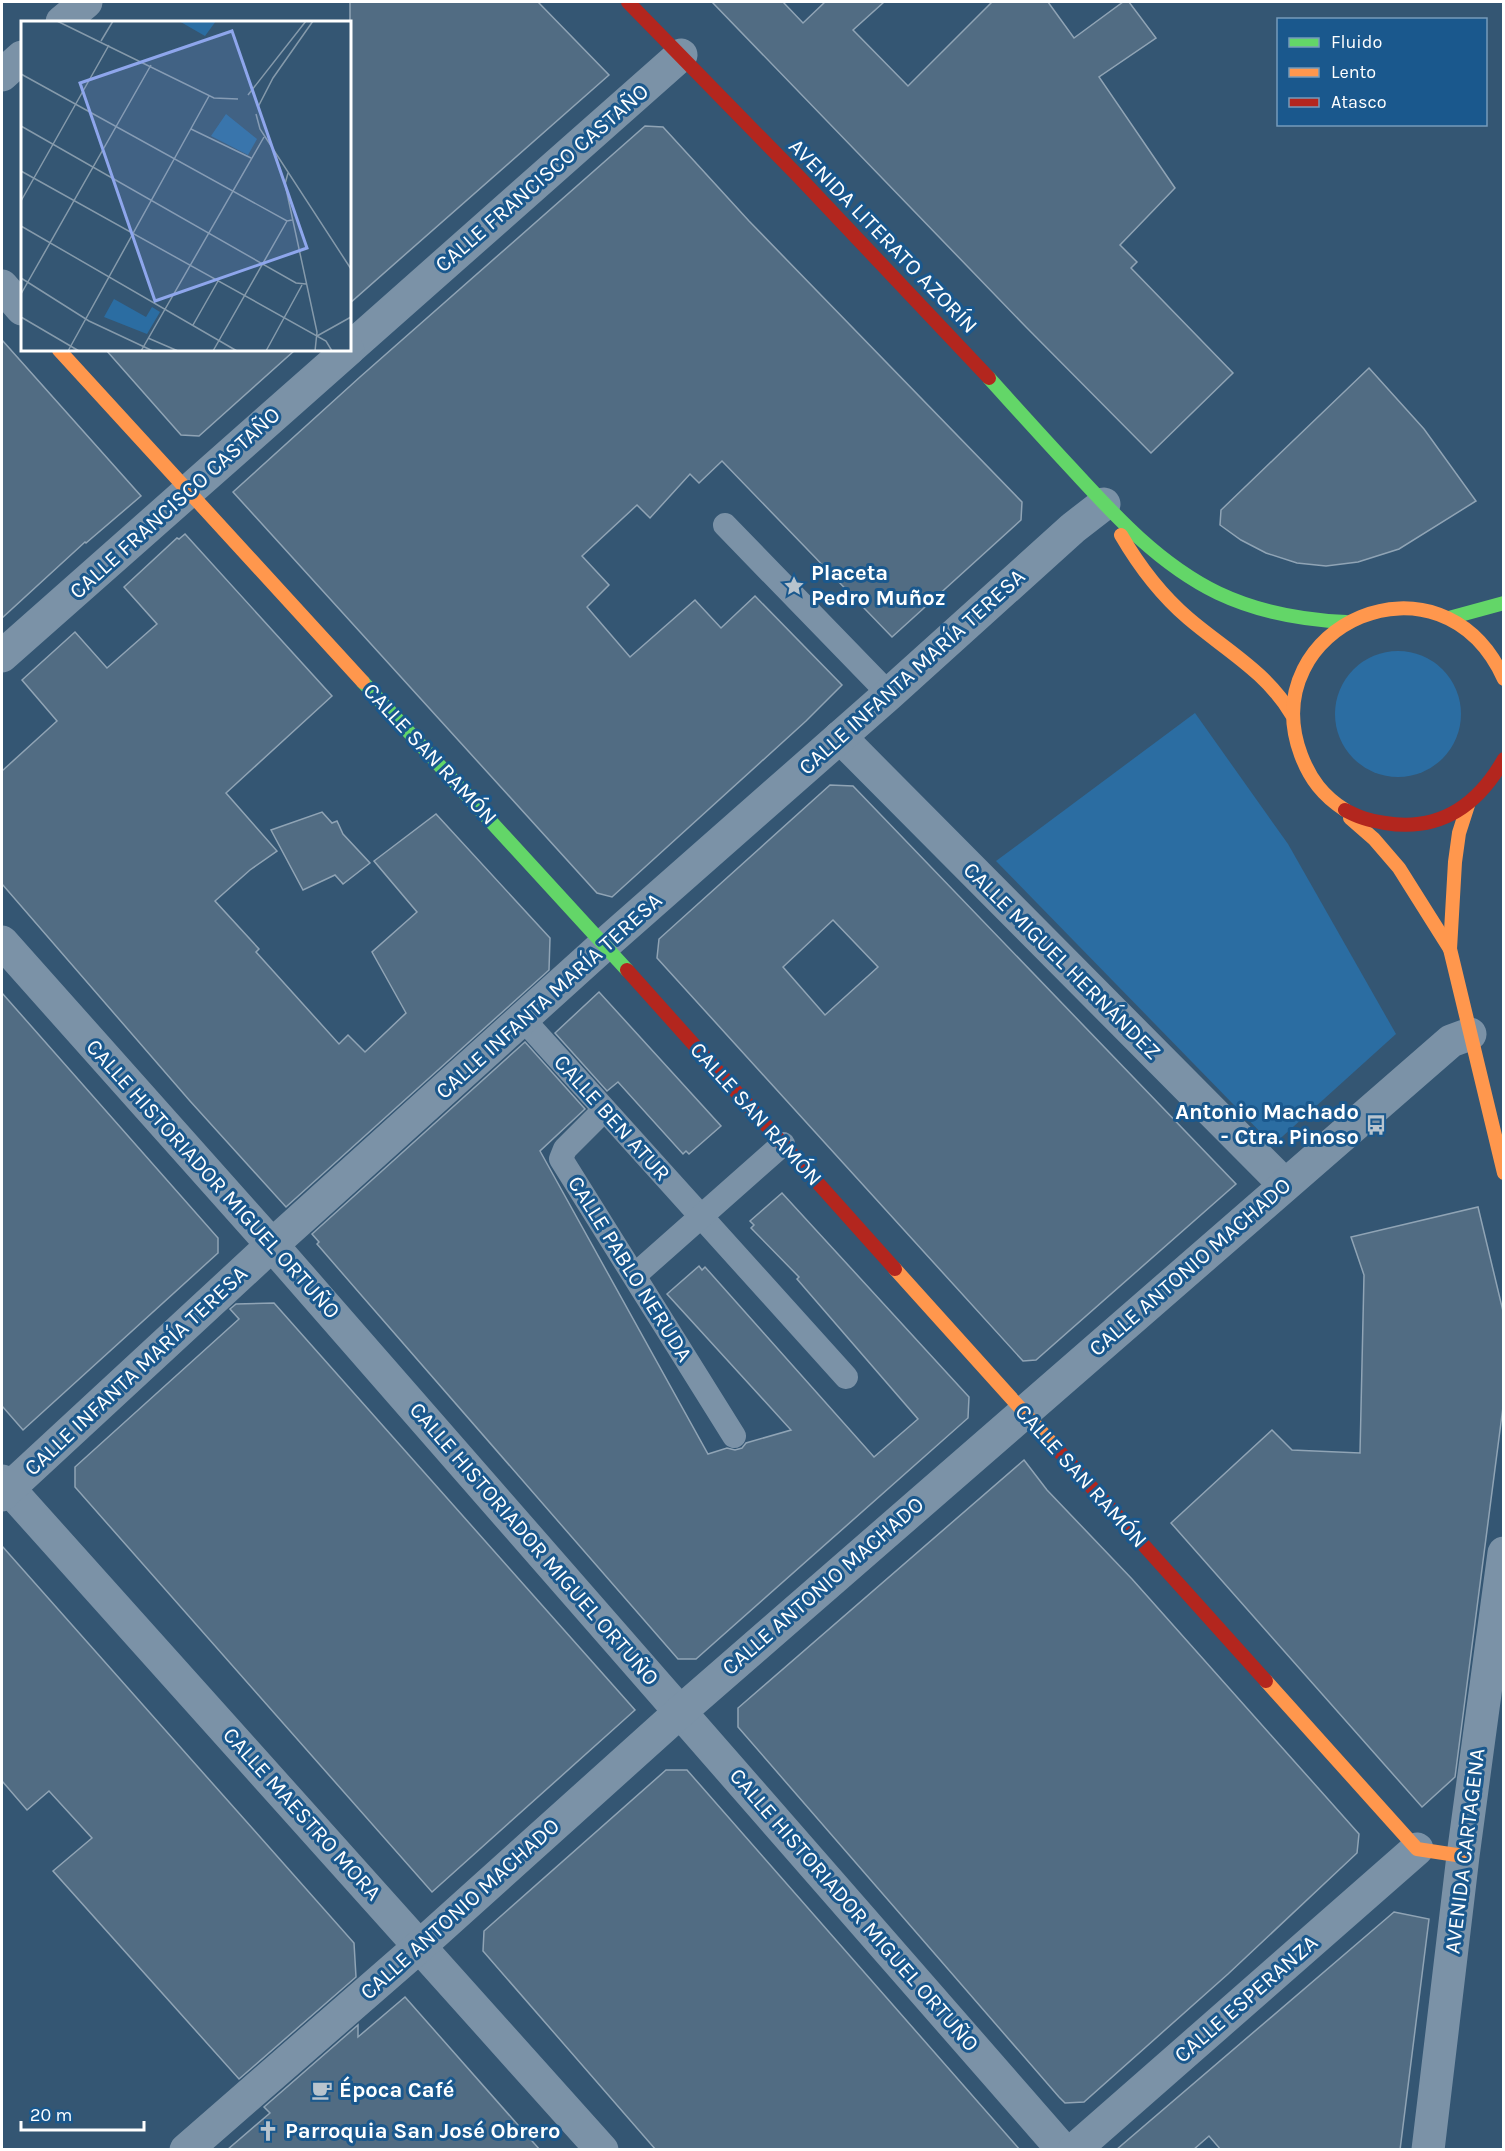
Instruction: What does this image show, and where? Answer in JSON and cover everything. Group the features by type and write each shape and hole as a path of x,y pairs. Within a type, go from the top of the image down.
{"main road":[{"name":"AVENIDA LITERATO AZORÍN","path":"628,2 908,291 1104,504 1146,544 1203,585 1237,600 1276,613 1316,621 1346,622"},
{"name":"CALLE SAN RAMÓN","path":"60,351 604,945 1418,1849"},
{"name":"AVENIDA LITERATO AZORÍN","path":"1104,504 1133,558 1154,585 1185,616 1258,673 1279,694 1292,715"},
{"path":"1449,618 1503,603"},
{"path":"1450,949 1399,868 1374,839 1317,787 1303,765 1294,740 1292,715 1296,687 1306,661 1324,639 1346,622 1371,611 1397,607 1424,609 1449,618 1477,636 1497,662 1503,679"},
{"path":"1336,805 1360,819 1388,826 1416,826 1443,819 1468,805 1490,783 1503,759"},
{"path":"1468,805 1459,833 1455,862 1450,949 1503,1173"},
{"path":"1418,1849 1463,1856"}],"street":[{"path":"63,21 86,2"},
{"name":"CALLE FRANCISCO CASTAÑO","path":"351,347 681,55"},
{"path":"2,75 21,58"},
{"path":"2,286 21,308"},
{"name":"CALLE FRANCISCO CASTAÑO","path":"2,656 347,351"},
{"name":"CALLE INFANTA MARÍA TERESA","path":"4,1488 604,945 1064,536 1104,504"},
{"name":"CALLE MIGUEL HERNÁNDEZ","path":"840,737 1285,1185"},
{"name":"CALLE HISTORIADOR MIGUEL ORTUÑO","path":"2,942 272,1245 1063,2150"},
{"name":"CALLE ANTONIO MACHADO","path":"186,2150 420,1946 680,1712 1023,1412 1451,1041 1470,1034"},
{"name":"CALLE MAESTRO MORA","path":"4,1488 602,2150"},
{"name":"AVENIDA CARTAGENA","path":"1428,2150 1463,1856 1503,1552"},
{"name":"CALLE ESPERANZA","path":"1074,2150 1418,1849"}],"lane":[{"path":"725,525 889,694"},
{"name":"CALLE BEN ATUR","path":"524,1019 846,1377"},
{"name":"CALLE PABLO NERUDA","path":"604,1110 565,1149 561,1159 734,1436"},
{"path":"634,1275 783,1144"}],"shaded area":[{"path":"1398,651 1422,656 1442,670 1456,690 1461,714 1456,738 1442,758 1422,772 1398,777 1374,772 1354,758 1340,738 1335,714 1340,690 1354,670 1374,656"},
{"path":"1195,713 1288,844 1396,1034 1273,1145 996,861"}],"building":[{"path":"350,2 538,2 609,75 351,302 351,21"},
{"path":"712,2 783,2 803,23 825,2 884,2 853,30 908,86 992,2 1048,2 1074,38 1123,2 1129,2 1156,38 1099,77 1175,188 1120,245 1137,262 1131,268 1233,373 1151,453"},
{"path":"645,126 663,127 749,221 1022,502 1021,520 892,637 722,461 699,483 690,474 650,518 637,505 582,556 609,585 587,607 630,657 695,600 721,628 755,596 842,685 806,721 612,897 597,893 233,492"},
{"path":"2,340 141,496 85,542 2,618"},
{"path":"107,351 294,351 199,436 181,435"},
{"path":"1369,368 1424,429 1476,501 1399,549 1358,562 1326,566 1297,563 1266,553 1241,540 1220,525 1221,510"},
{"path":"185,534 332,696 226,793 277,851 250,870 215,901 259,949 256,952 339,1044 348,1035 365,1052 406,1013 372,952 417,912 374,861 436,814 550,938 549,970 286,1207 190,1101 2,884 2,771 57,721 22,680 75,632 107,668 157,624 124,587 177,538"},
{"path":"830,785 853,786 1236,1184 1036,1360 1023,1361 657,958 659,939","holes":["833,920 878,967 825,1015 783,967"]},
{"path":"322,812 332,823 337,821 343,834 370,863 343,884 335,875 303,890 271,830"},
{"path":"599,992 721,1126 689,1154 686,1151 683,1154 618,1082 607,1091 555,1033"},
{"path":"2,993 218,1238 218,1253 23,1430 2,1406"},
{"path":"525,1042 585,1109 540,1151 708,1454 727,1448 735,1450 742,1448 746,1443 791,1430 667,1294 699,1266 702,1270 705,1267 874,1457 918,1419 797,1279 799,1277 751,1228 754,1225 750,1221 782,1193 969,1397 968,1418 696,1659 678,1659 317,1244 319,1242 312,1234"},
{"path":"1478,1207 1503,1311 1503,1407 1455,1777 1422,1807 1171,1523 1272,1430 1292,1450 1360,1453 1364,1275 1351,1237"},
{"path":"274,1303 635,1710 432,1892 75,1487 75,1467 239,1319 230,1309 236,1304"},
{"path":"1024,1460 1047,1490 1132,1579 1359,1834 1357,1853 1228,1974 1084,2102 1065,2103 1059,2097 738,1727 738,1708"},
{"path":"2,1546 354,1943 356,1977 239,2079 53,1871 92,1838 49,1791 27,1810 2,1781"},
{"path":"666,1770 687,1770 1020,2150 656,2150 483,1951 484,1931"},
{"path":"1394,1912 1429,1919 1400,2150 1221,2150 1209,2136 1193,2150 1116,2150"},
{"path":"405,1997 540,2150 227,2150 270,2113 264,2107 358,2025 358,2037"}],"traffic: fast":[{"path":"989,378 1139,538 1197,582 1233,600 1264,610 1297,617 1346,622"},
{"path":"1449,618 1504,603"},
{"path":"363,682 627,970"}],"traffic: slow":[{"path":"60,351 363,682"},
{"path":"1121,535 1143,569 1168,599 1258,674 1282,700 1292,715"},
{"path":"1345,810 1324,793 1309,772 1301,755 1293,709 1304,669 1328,638 1361,617 1399,608 1439,615 1475,637 1504,679"},
{"path":"1468,805 1459,833 1455,862 1450,949 1504,1173"},
{"path":"1350,818 1374,839 1399,868 1450,949"},
{"path":"895,1269 1058,1450"},
{"path":"1266,1681 1417,1849 1463,1856"}],"traffic: jam":[{"path":"628,2 800,178 989,378"},
{"path":"1345,810 1364,818 1405,825 1440,819 1455,812 1482,790 1504,759"},
{"path":"627,970 895,1269"},
{"path":"1058,1450 1266,1681"}],"place":[{"name":"Placeta Pedro Muñoz","path":"794,586"},
{"name":"Antonio Machado - Ctra. Pinoso","path":"1376,1125"},
{"name":"Época Café","path":"322,2090"},
{"name":"Parroquia San José Obrero","path":"268,2131"}]}
